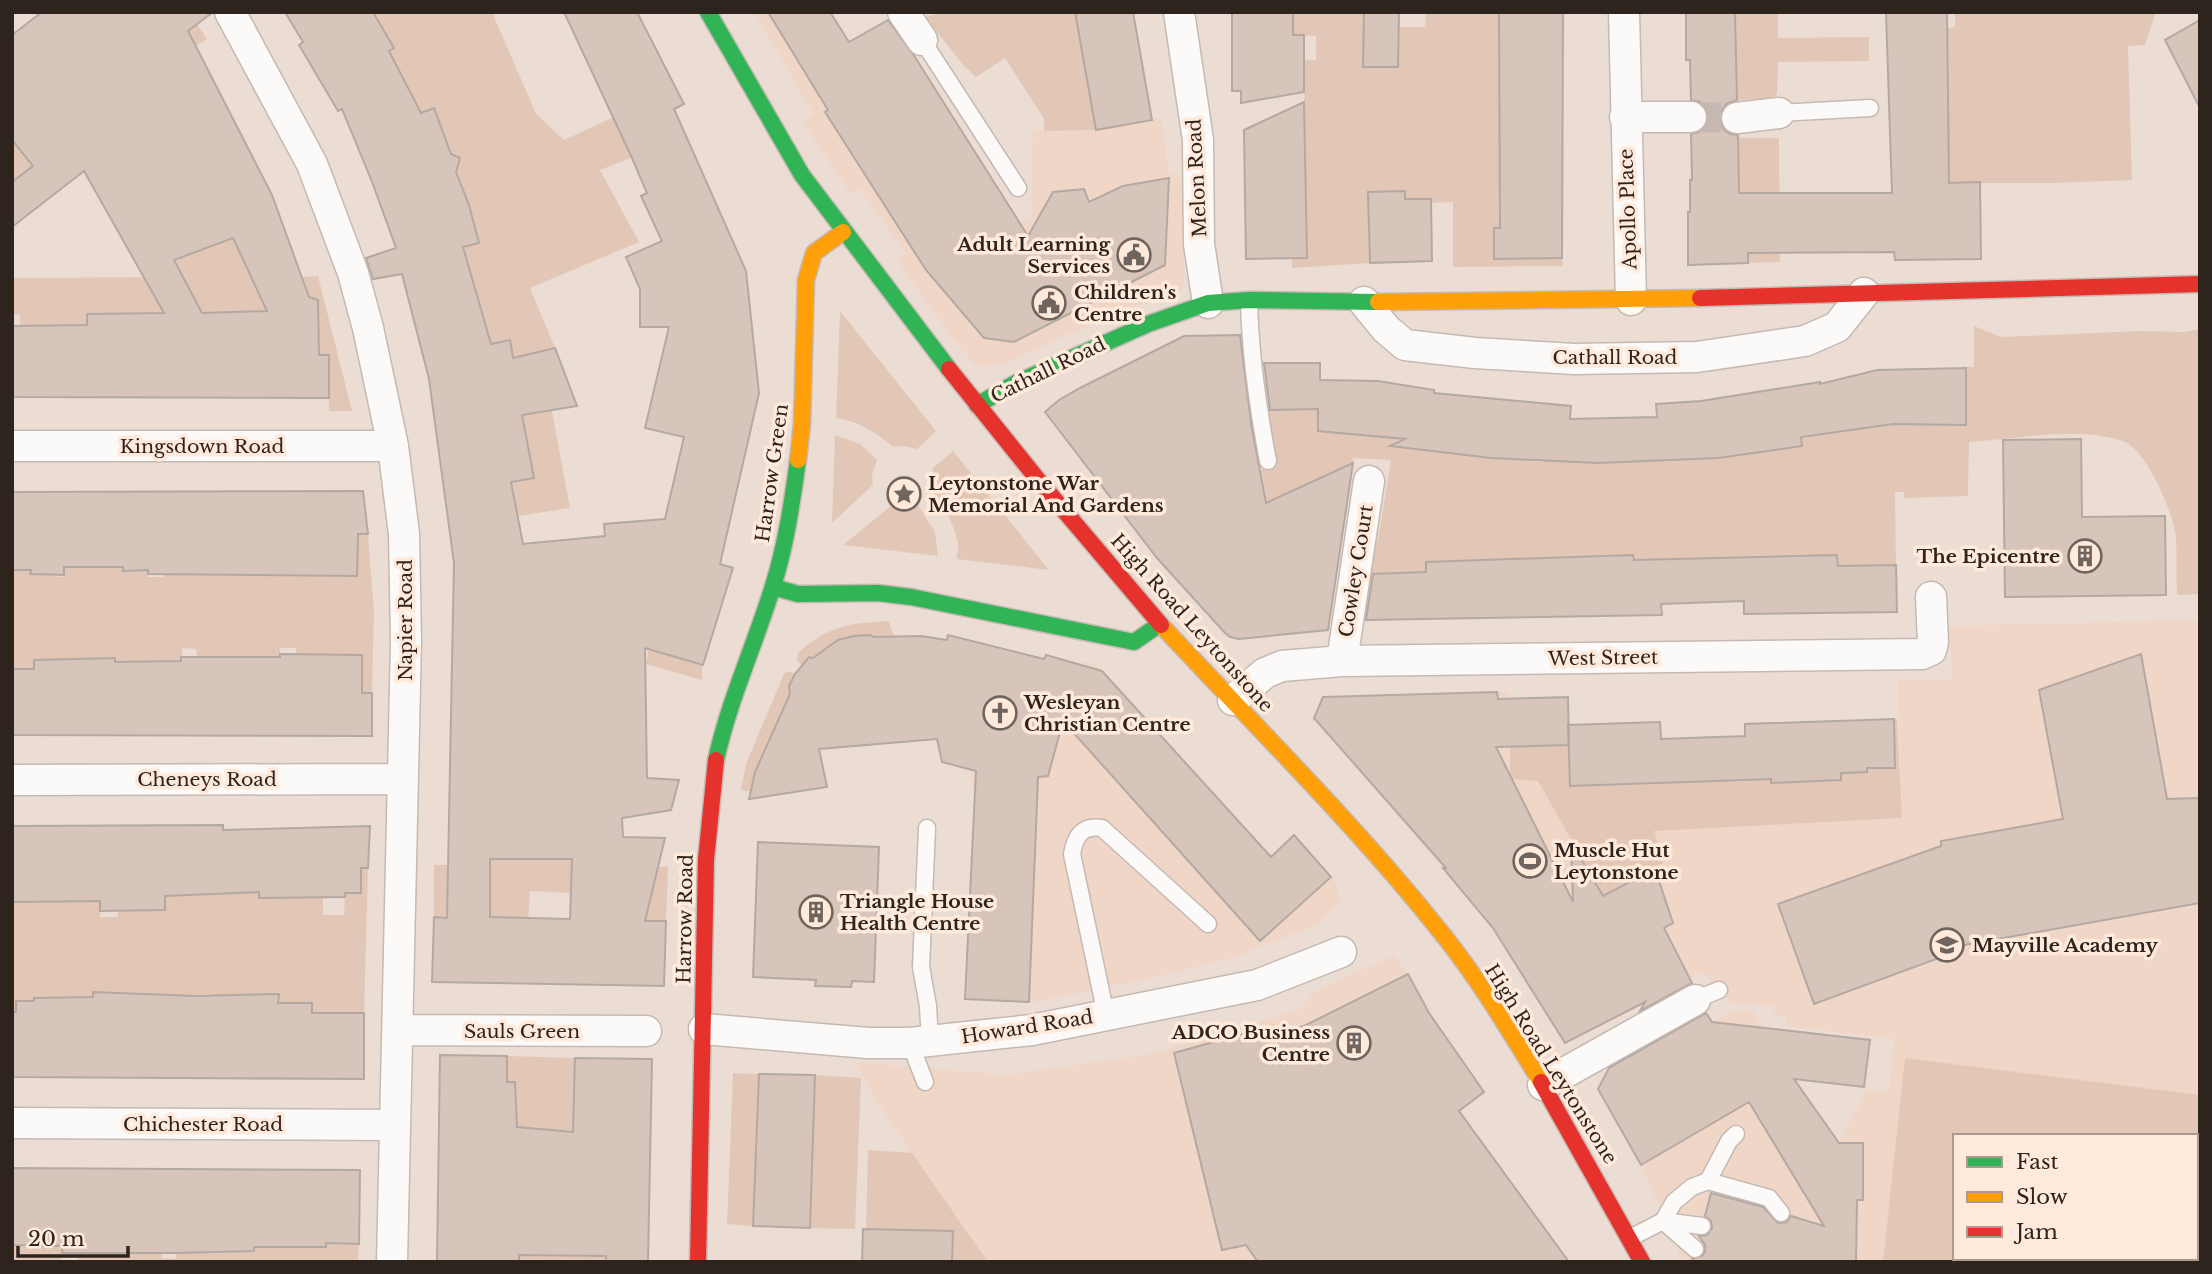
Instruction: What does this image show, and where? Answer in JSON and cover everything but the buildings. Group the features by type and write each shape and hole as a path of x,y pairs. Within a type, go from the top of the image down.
{"main road":[{"name":"High Road Leytonstone","path":"708,12 802,175 978,405 1160,624 1368,847 1444,936 1497,1011 1543,1085 1642,1262"},
{"name":"Harrow Green","path":"772,587 790,522 802,424 806,280 814,253 843,232"},
{"name":"Cathall Road","path":"978,405 1016,383 1114,339 1208,303 1250,300 1631,300 2200,284"},
{"path":"772,587 798,594 878,593 911,597 1133,642 1160,624"},
{"name":"Harrow Road","path":"698,1262 706,872 716,760 726,717 772,587"}],"street":[{"name":"Napier Road","path":"230,12 312,164 353,273 368,328 393,446 404,534 406,641 392,1262"},
{"path":"903,12 922,40"},
{"name":"Melon Road","path":"1178,12 1198,140 1199,244 1208,303"},
{"name":"Apollo Place","path":"1625,12 1625,117 1631,300"},
{"path":"1737,118 1779,113"},
{"path":"1625,117 1691,117"},
{"name":"Cathall Road","path":"1364,302 1386,329 1405,345 1475,353 1574,359 1697,357 1805,341 1837,327 1864,293"},
{"name":"Kingsdown Road","path":"12,446 393,446"},
{"name":"Cowley Court","path":"1342,661 1369,481"},
{"name":"West Street","path":"1233,700 1265,673 1282,666 1342,661 1922,654 1931,650 1933,642 1931,597"},
{"name":"Cheneys Road","path":"12,780 402,779"},
{"name":"Howard Road","path":"704,1029 868,1043 920,1042 1032,1030 1257,985 1341,952"},
{"path":"1543,1085 1707,995"},
{"name":"Sauls Green","path":"398,1030 646,1031"},
{"name":"Chichester Road","path":"12,1123 395,1125"}],"lane":[{"path":"922,40 1018,188"},
{"path":"1779,113 1870,108"},
{"path":"1250,300 1259,414 1268,461"},
{"path":"1106,1015 1072,854 1074,841 1082,832 1091,826 1102,828 1208,924"},
{"path":"925,1082 920,1042 928,1006 921,967 927,828"},
{"path":"1708,1181 1729,1141 1736,1134"},
{"path":"1630,1238 1663,1221 1674,1202 1692,1186 1708,1181 1769,1198 1781,1213"},
{"path":"1663,1221 1702,1226"},
{"path":"1663,1221 1695,1248"}],"shaded area":[{"path":"375,12 492,12 536,114 564,140 614,117 631,158 600,170 639,242 530,288 555,348 541,352 570,508 518,516 514,497 489,486 533,478 511,466 523,356 513,358 510,340 489,344 441,253 479,242 474,224 458,229 448,153 393,124 362,67 394,48"},
{"path":"754,12 830,12 873,82 987,240 1031,217 1033,131 1096,130 1161,117 1169,174 1182,178 1184,286 1180,291 1116,313 1005,363 982,367 973,363 951,337 897,260 905,253 859,188 850,193 802,121 813,114"},
{"path":"945,12 1075,12 1096,130 1044,131 1044,119 1005,58 976,77 925,17"},
{"path":"1293,12 1364,12 1364,67 1398,67 1399,27 1425,27 1426,12 1499,12 1500,228 1494,229 1495,259 1562,258 1563,266 1453,267 1453,202 1431,203 1431,199 1405,199 1404,191 1368,192 1370,263 1292,268 1292,258 1307,257 1304,88 1293,61 1316,60 1316,36 1293,35"},
{"path":"1724,12 1778,12 1778,38 1869,37 1869,61 1778,62 1777,94 1770,99 1737,100 1736,27"},
{"path":"1955,12 2156,12 2145,45 2128,46 2132,180 1949,183 1948,28 1955,27"},
{"path":"197,24 207,39 195,47 201,250 235,238 249,273 269,265 298,271 302,277 318,276 352,411 329,411 328,355 286,355 202,313 87,314 87,355 21,355 20,315 12,314 12,278 183,277 98,116 12,182 12,140"},
{"path":"1738,138 1779,138 1780,262 1748,263 1747,211 1739,211"},
{"path":"840,311 936,431 917,449 893,447 867,428 836,418"},
{"path":"1974,326 2001,337 2141,331 2184,332 2200,329 2200,594 2177,595 2174,525 2157,482 2141,456 2123,441 2086,434 1969,442 1968,496 1904,498 1904,492 1895,492 1896,565 1838,566 1837,555 1633,560 1588,557 1426,562 1426,572 1372,574 1373,620 1364,620 1368,547 1378,540 1391,460 1353,458 1351,476 1317,480 1288,544 1230,511 1266,495 1261,470 1277,464 1266,411 1318,410 1319,431 1424,441 1450,454 1542,462 1704,457 1802,446 1801,437 1891,424 1966,425 1966,367 1974,367"},
{"path":"835,435 860,444 877,460 872,474 873,485 832,523"},
{"path":"953,451 1049,570 957,559 958,543 955,531 943,505 933,493 933,468"},
{"path":"918,505 935,532 938,556 843,545 891,506 906,508"},
{"path":"124,534 123,570 148,570 148,577 163,577 163,534 181,534 180,574 196,575 245,557 246,575 268,576 269,557 295,569 295,576 309,576 358,534 368,534 374,612 372,693 362,693 312,655 296,654 296,648 280,648 280,692 247,657 197,657 196,649 182,648 182,692 166,692 166,661 148,661 115,693 115,657 100,657 100,669 66,660 34,660 34,693 12,669 12,570 31,535 31,574 63,577 64,535"},
{"path":"574,539 576,664 571,865 668,867 666,921 571,919 571,893 530,891 528,920 434,917 434,865 490,865 549,542"},
{"path":"637,600 665,654 702,665 702,680 646,664 648,653"},
{"name":"Mayville Academy","path":"2200,620 2200,1262 1683,1262 1641,1165 1597,1089 1601,1082 1734,1010 1753,1010 1792,1078 1839,1143 1867,1089 1889,1092 1894,1039 1786,1026 1787,1016 1773,1015 1774,1006 1731,1003 1703,971 1565,1043 1493,928 1314,718 1323,697 1509,692 1510,779 1538,781 1603,896 1663,863 1653,831 1902,818 1897,680 1953,679 1948,626"},
{"path":"889,621 894,637 854,636 838,640 801,665 797,661 798,653 829,632 851,625"},
{"path":"1079,661 1098,666 1271,857 1294,835 1337,883 1340,903 1318,924 1235,957 1169,974 1034,1002 965,999 974,797 970,769 1018,780 1048,776"},
{"path":"789,671 795,674 789,686 792,691 755,772 751,788 755,792 741,790 746,764 784,674"},
{"path":"1510,705 1569,745 1570,785 1771,779 1772,783 1841,781 1841,773 1867,772 1867,768 1895,768 1894,719 1897,719 1902,818 1654,831 1663,863 1603,896 1538,781 1510,779"},
{"path":"361,868 368,868 364,1013 345,1013 345,1035 326,1035 326,1013 312,1012 312,1003 287,1003 278,1036 278,994 263,994 263,1002 211,1005 210,994 194,995 193,1017 162,995 145,994 109,1011 109,992 93,992 93,1035 76,998 35,998 12,1012 12,902 51,902 100,896 100,917 118,917 118,870 165,869 174,896 197,896 198,893 259,879 260,898 323,892 323,915 344,915 345,893"},
{"path":"1394,955 1408,974 1429,1013 1484,1092 1459,1111 1569,1262 988,1262 883,1111 854,1062 1006,1075 1145,1055 1301,1009 1312,993"},
{"path":"507,1056 575,1058 571,1255 606,1256 606,1262 519,1262 517,1113 485,1112 515,1082 507,1082"},
{"path":"1905,1058 2200,1095 2200,1262 1883,1262"},
{"path":"733,1073 758,1074 753,1226 727,1224"},
{"path":"815,1075 861,1078 855,1229 810,1228"},
{"path":"868,1150 912,1153 988,1262 952,1262 953,1232 866,1229"},
{"path":"79,1212 112,1253 162,1247 162,1258 176,1259 178,1212 195,1252 226,1252 227,1212 254,1242 326,1213 342,1214 342,1243 359,1244 358,1262 78,1262"},
{"path":"62,1244 62,1262 12,1262 12,1245"}],"tunnel":[{"path":"1691,117 1737,118"}],"traffic: fast":[{"path":"708,12 802,175 949,369"},
{"path":"977,405 1016,383 1148,324 1208,303 1249,300 1378,302"},
{"path":"716,760 728,716 778,571 798,460"},
{"path":"773,587 798,594 878,593 911,597 1134,642 1160,624"}],"traffic: slow":[{"path":"798,460 802,424 806,280 814,253 843,232"},
{"path":"1378,302 1700,298"},
{"path":"1161,625 1341,816 1411,895 1470,971 1541,1082"}],"traffic: jam":[{"path":"1700,298 2200,284"},
{"path":"949,369 1039,481 1161,625"},
{"path":"698,1262 706,860 716,760"},
{"path":"1541,1082 1642,1262"}],"place":[{"name":"Adult Learning Services","path":"1134,255"},
{"name":"Children's Centre","path":"1049,303"},
{"name":"Leytonstone War Memorial And Gardens","path":"904,494"},
{"name":"The Epicentre","path":"2085,556"},
{"name":"Wesleyan Christian Centre","path":"1000,713"},
{"name":"Muscle Hut Leytonstone","path":"1530,861"},
{"name":"Triangle House Health Centre","path":"816,912"},
{"name":"Mayville Academy","path":"1947,945"},
{"name":"ADCO Business Centre","path":"1354,1043"}]}
